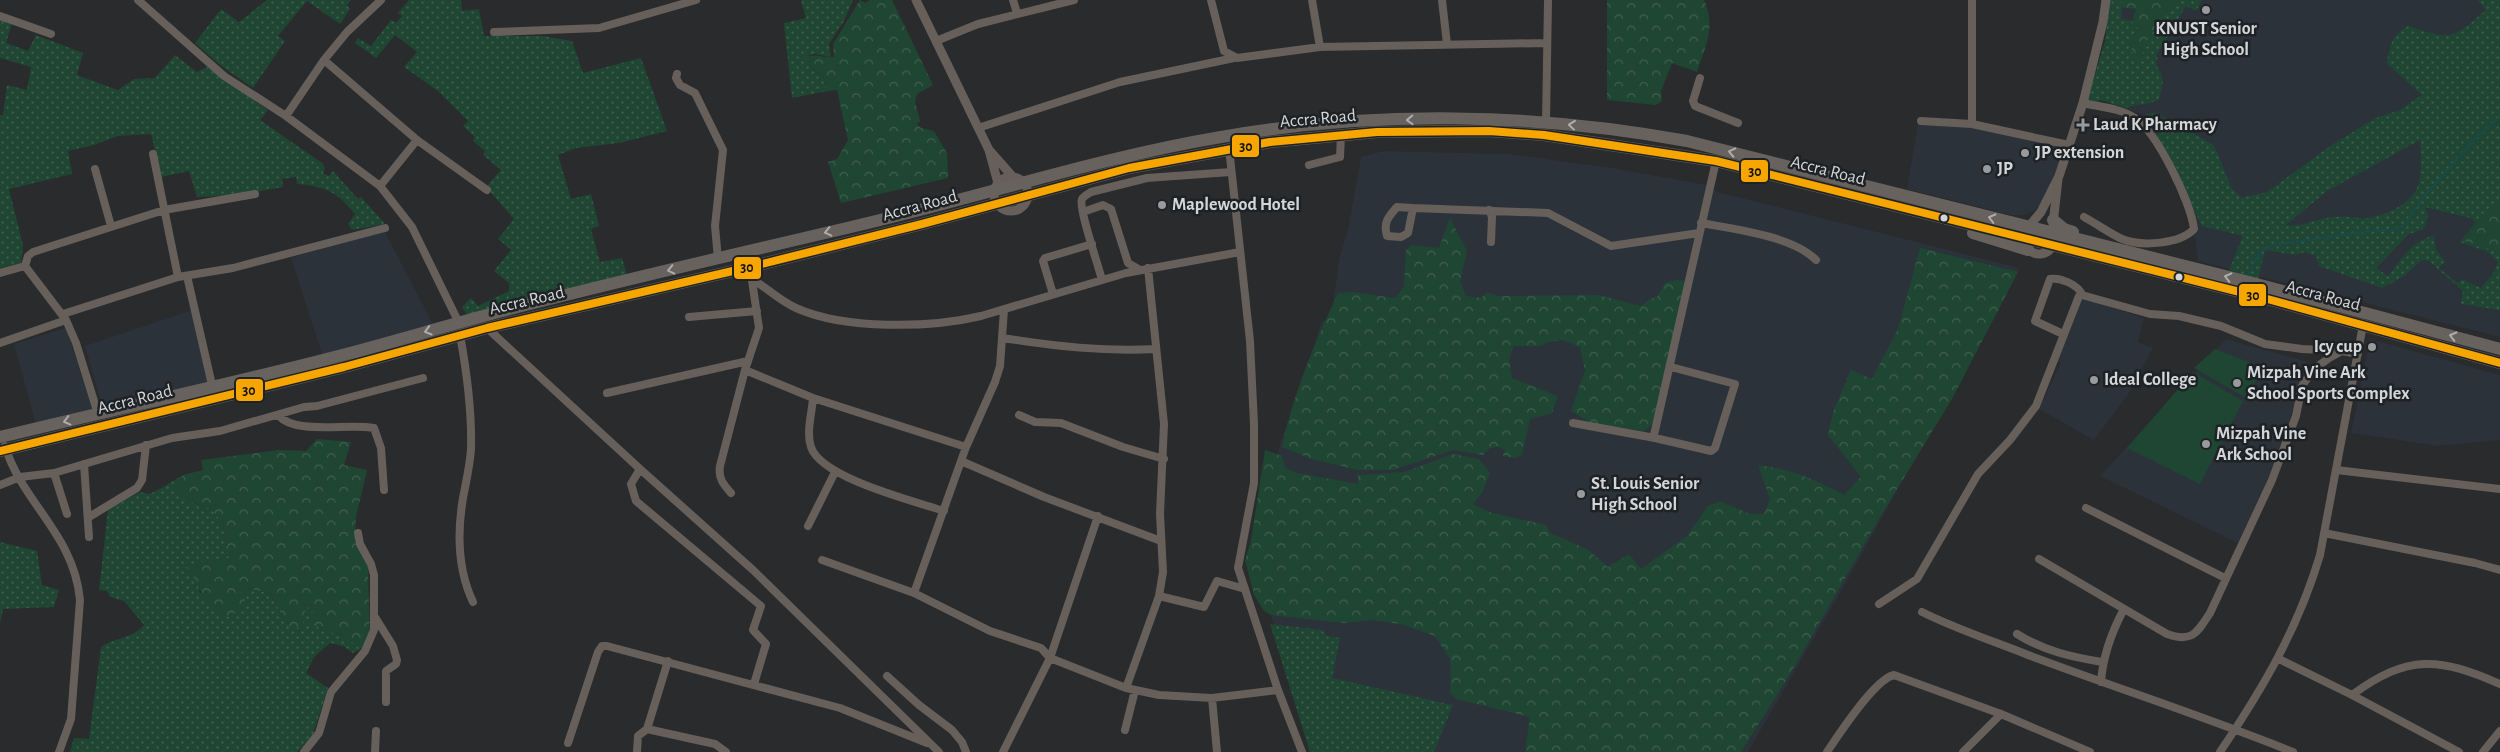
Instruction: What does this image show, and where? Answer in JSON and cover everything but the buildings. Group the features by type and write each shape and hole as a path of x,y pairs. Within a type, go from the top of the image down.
{"highway":[{"name":"Accra Road","path":"3,451 318,374 459,329 718,259 856,226 1018,180 1152,150 1266,130 1317,125 1446,119 1546,122 1631,131 1687,141 1868,185 1932,204 2026,238"},
{"name":"Accra Road","path":"1,437 344,354 459,329 487,328 751,273 858,240 1129,168 1229,148 1341,134 1414,131 1516,133 1582,139 1716,161 2026,238 2054,239 2129,252 2500,349"},
{"path":"2053,220 2064,229 2117,244 2129,252"},
{"path":"856,226 858,240"},
{"name":"Accra Road","path":"2054,239 2500,363"}],"street":[{"path":"138,0 224,76 286,116 380,186 412,226 459,329 470,398 471,449 461,514 460,539 465,585 474,602"},
{"path":"286,116 324,60 347,32 380,0"},
{"path":"494,32 599,28 678,3 696,0"},
{"path":"916,0 989,150 996,186 997,204"},
{"path":"1013,0 1017,13"},
{"path":"936,41 978,24 1074,0"},
{"path":"1211,0 1224,51 1237,58"},
{"path":"1312,0 1320,47"},
{"path":"1442,0 1447,44"},
{"path":"1546,122 1548,0"},
{"path":"1972,0 1972,124"},
{"path":"2026,238 2058,179 2083,103 2103,22 2106,0"},
{"path":"0,16 50,34"},
{"path":"978,128 1120,82 1237,58 1320,47 1546,43"},
{"path":"324,60 417,140 487,190"},
{"path":"676,74 678,82 695,93 723,150 715,226 718,259"},
{"path":"1700,78 1693,101 1695,106 1738,123"},
{"path":"2083,103 2119,110 2142,123 2166,160 2189,209 2194,229 2190,234 2174,240 2139,242 2123,239 2084,217"},
{"path":"1922,121 1972,124 2069,145"},
{"path":"1310,165 1340,157 1341,134"},
{"path":"380,186 417,140"},
{"path":"1229,148 1250,350 1254,424 1254,482 1238,568 1278,690 1302,752"},
{"path":"989,150 1018,180 1028,195"},
{"path":"153,154 178,277"},
{"path":"1655,438 1654,435 1671,367 1716,161"},
{"path":"95,169 111,226"},
{"path":"1102,280 1083,212 1082,199 1091,192 1147,178 1232,172"},
{"path":"2054,239 2053,220 2058,179"},
{"path":"25,266 28,256 33,252 111,226 164,210 255,194"},
{"path":"1083,212 1103,206 1111,208 1128,263 1144,269"},
{"path":"1413,208 1408,233 1401,237 1387,236 1385,228 1388,218 1397,208 1413,208 1489,210 1548,213 1611,246 1699,234"},
{"path":"1489,210 1492,216 1491,242"},
{"path":"1701,223 1775,239 1810,254 1816,260"},
{"path":"0,343 64,317 178,277 233,268 385,228"},
{"path":"1052,294 1043,261 1045,258 1092,244"},
{"path":"751,273 784,302 802,311 831,319 852,322 924,325 958,322 1144,269 1183,264 1240,252"},
{"path":"0,273 25,266"},
{"path":"25,266 64,317 76,343 98,414"},
{"path":"1126,688 1159,596 1163,572 1160,514 1164,459 1164,424 1156,348 1144,269"},
{"path":"731,493 722,483 719,475 745,370 759,328 751,273"},
{"path":"187,276 212,386"},
{"path":"2063,334 2035,321 2050,280 2055,278 2077,286 2082,295 2150,314 2179,316 2221,326 2265,344 2358,354"},
{"path":"1878,604 1917,579 1978,474 2027,420 2045,386 2063,334 2079,296 2082,295"},
{"path":"914,592 966,447 995,382 1003,338 1004,310"},
{"path":"689,317 757,311"},
{"path":"2220,752 2279,659 2309,592 2324,533 2363,325"},
{"path":"487,328 640,470 753,570 939,752"},
{"path":"1003,338 1118,351 1156,348"},
{"path":"2040,559 2167,634 2179,638 2190,637 2199,631 2210,613 2281,456 2296,416 2302,386 2313,370 2342,351"},
{"path":"607,393 748,361"},
{"path":"1573,423 1655,438 1711,451 1715,448 1735,386 1734,382 1671,367"},
{"path":"745,370 813,398 966,447"},
{"path":"0,485 20,477 54,473 172,438 220,431 423,378"},
{"path":"813,398 810,432 811,447 815,455 835,472 863,484 944,511"},
{"path":"279,416 284,422 299,426 374,428 381,448 384,490"},
{"path":"1019,416 1035,422 1061,423 1123,447 1164,459"},
{"path":"1,437 3,451 58,533 74,565 78,582 80,600 71,719 59,752"},
{"path":"89,517 137,488 142,480 146,445"},
{"path":"961,461 1044,497 1161,541"},
{"path":"84,464 89,537"},
{"path":"640,470 631,484 636,501 761,606 754,630 766,644 754,684"},
{"path":"2336,470 2500,489"},
{"path":"808,526 835,472"},
{"path":"54,473 68,514"},
{"path":"2086,508 2225,578"},
{"path":"1003,752 1050,658 1098,516"},
{"path":"304,752 319,732 330,692 365,651 371,640 375,617 374,575 371,564 360,544 358,533"},
{"path":"2324,533 2475,563 2500,570"},
{"path":"822,560 914,592 990,631 1041,648 1050,658 1126,688 1159,695 1212,698 1278,690"},
{"path":"1159,596 1204,607 1217,581 1245,588"},
{"path":"2101,682 2102,662 2110,636 2124,609"},
{"path":"1922,612 2101,682 2236,729 2293,752"},
{"path":"375,617 385,632 398,660 396,664 386,671 386,702"},
{"path":"2017,634 2056,652 2102,662"},
{"path":"568,743 598,652 602,646 668,661 840,708 931,745"},
{"path":"2279,659 2352,695 2459,752"},
{"path":"637,752 638,736 647,729 668,661"},
{"path":"2352,695 2373,680 2389,673 2414,664 2433,662 2477,674 2500,684"},
{"path":"1827,752 1881,682 1894,675 2001,714 2086,751"},
{"path":"887,676 919,705 952,730 962,742 966,752"},
{"path":"1125,730 1135,690"},
{"path":"1212,698 1217,752"},
{"path":"1963,752 2001,714"},
{"path":"647,729 715,744 726,752"},
{"path":"375,752 376,731"},
{"path":"2483,752 2500,731"}],"shaded area":[{"path":"2113,0 2500,0 2500,337 2198,261 2190,203 2159,143 2141,114 2103,100"},
{"path":"1918,124 1967,126 2048,142 2063,150 2049,191 2037,209 2025,215 2012,215 1907,189"},
{"name":"St. Louis Senior High School","path":"1383,151 1509,154 1613,168 1707,185 1718,192 2020,268 1843,588 1748,752 1325,752 1265,602 1255,540 1279,447 1322,321 1331,320 1339,259 1348,229 1361,157"},
{"path":"384,230 435,328 323,357 291,258"},
{"name":"Ideal College","path":"2080,297 2144,318 2138,342 2153,348 2127,396 2094,440 2039,409 2061,363 2056,361"},
{"path":"192,310 211,384 103,409 85,346"},
{"path":"66,328 93,411 36,425 14,344"},
{"name":"Mizpah Vine Ark School","path":"2226,339 2308,362 2278,456 2238,543 2100,476"},
{"path":"2370,339 2500,375 2500,440 2438,446 2351,433"}],"green space":[{"path":"267,0 351,0 347,5 350,9 340,24 307,1 278,36 285,41 253,88 220,65 195,43 221,9 239,22"},
{"path":"409,0 461,0 462,11 479,9 484,36 542,36 572,41 583,73 641,58 667,131 619,143 576,148 558,155 571,199 591,194 599,226 591,229 600,262 622,258 628,278 467,315 462,307 471,298 478,306 509,291 509,283 494,271 511,250 498,239 514,219 486,187 501,170 483,155 485,151 473,141 475,137 463,126 468,121 438,91 404,67 417,52 395,35 376,58 355,43 358,38 371,46 391,20 396,23 402,16 398,13"},
{"path":"801,0 853,0 844,21 829,44 831,57 814,54 807,56 805,63 824,77 828,91 792,98 784,23 806,18"},
{"path":"860,0 865,3 870,0 892,0 933,85 917,94 915,102 920,121 917,124 921,128 934,131 947,153 948,178 841,203 828,162 837,159 848,140 837,90 828,91 824,77 805,63 807,56 834,57 833,44"},
{"path":"1607,0 1704,0 1708,10 1709,28 1706,45 1697,72 1672,63 1661,91 1662,101 1656,105 1607,100"},
{"path":"2110,0 2122,0 2121,19 2133,21 2138,28 2131,42 2139,62 2148,38 2179,0 2202,0 2196,11 2186,6 2156,56 2158,58 2156,64 2163,83 2159,99 2155,101 2126,108 2101,100 2093,104 2087,101 2105,41"},
{"path":"2122,0 2179,0 2148,38 2139,62 2133,58 2131,42 2138,28 2132,23 2136,9 2121,7"},
{"path":"2478,0 2500,0 2500,198 2463,241 2500,251 2500,310 2461,304 2463,291 2429,261 2422,260 2404,276 2382,288 2319,266 2316,256 2305,252 2295,255 2265,250 2258,280 2229,270 2243,236 2202,226 2153,127 2145,119 2147,114 2156,113 2214,145 2231,187 2241,198 2267,192 2333,144 2376,118 2400,110 2422,95 2387,64 2392,42 2398,33 2408,26 2434,34 2450,35 2465,28 2486,10","holes":["2420,140 2421,167 2419,182 2412,196 2392,211 2369,218 2338,217 2292,226 2286,225 2327,191","2425,207 2470,218 2476,222 2460,242 2488,252 2498,263 2492,275 2481,288 2462,279 2458,283 2439,268 2445,261 2436,249 2434,237 2432,236 2412,247 2388,276 2376,268 2409,234 2424,229 2428,215"]},
{"path":"0,19 12,23 6,43 28,51 36,35 83,53 77,75 118,90 134,79 155,78 175,55 197,72 207,67 268,110 260,120 322,163 325,168 323,173 329,176 333,171 358,199 361,197 385,224 352,230 348,224 355,214 342,200 336,195 315,186 297,184 296,177 282,179 283,187 238,195 197,197 189,171 161,177 151,134 118,136 94,145 68,151 72,174 9,189 23,245 21,263 0,268 0,115 3,115 7,85 27,90 31,67 0,58"},
{"path":"2500,198 2500,251 2463,241"},
{"path":"1450,218 1467,251 1460,282 1466,296 1481,298 1487,292 1497,296 1598,295 1641,306 1650,299 1657,297 1665,283 1676,280 1685,281 1655,422 1644,431 1593,424 1571,411 1585,370 1580,347 1562,340 1548,342 1541,346 1514,346 1509,360 1512,378 1558,396 1552,413 1530,419 1522,455 1515,458 1503,456 1505,450 1498,447 1490,448 1483,455 1453,450 1393,470 1357,470 1312,459 1282,447 1298,388 1338,293 1352,292 1395,298 1404,287 1406,250 1412,245 1439,248"},
{"path":"1920,248 2018,272 1952,399 1880,517 1790,674 1741,752 1525,752 1530,717 1456,699 1450,693 1450,659 1435,636 1400,624 1372,620 1344,623 1271,615 1264,611 1254,595 1245,560 1251,541 1265,450 1282,456 1285,468 1297,473 1358,484 1358,475 1404,472 1453,454 1479,459 1490,473 1482,493 1473,504 1489,512 1546,525 1550,533 1587,549 1608,567 1629,554 1641,569 1687,536 1708,506 1720,501 1750,514 1764,514 1770,499 1758,465 1803,476 1844,495 1861,477 1828,435 1833,412 1851,370 1872,379 1898,329"},
{"name":"Mizpah Vine Ark School Sports Complex","path":"2215,349 2264,368 2246,398 2194,368"},
{"path":"2193,372 2243,401 2200,484 2127,448"},
{"path":"317,439 351,442 344,465 367,470 356,517 355,542 368,567 370,638 361,649 342,635 323,630 310,623 310,615 317,608 314,605 309,606 304,613 303,625 295,629 287,624 270,593 246,588 245,600 240,611 224,618 206,601 186,565 230,558 223,525 212,509 186,501 176,493 176,483 183,475 203,470 201,460 279,450 306,451"},
{"path":"183,475 176,483 186,501 212,509 223,525 231,558 186,565 196,578 200,593 245,600 245,588 270,593 287,624 303,625 303,613 309,606 314,605 317,608 310,615 323,630 342,635 361,649 353,653 343,646 330,643 314,657 306,673 328,688 312,737 297,752 70,752 74,738 89,739 101,647 134,633 144,625 124,601 110,597 107,591 99,590 108,510 140,492 149,494 160,489"},
{"path":"0,542 37,551 42,585 59,590 54,607 3,609 0,624"},
{"path":"1270,624 1322,630 1327,636 1340,638 1332,678 1453,705 1434,752 1310,752"}],"waterway":[{"path":"2248,276 2259,253 2273,245 2370,231 2391,230 2403,226 2426,194 2478,136 2500,117"}],"transit line":[{"name":"30","path":"0,451 344,367 487,328 750,267 922,224 1129,168 1270,142 1377,132 1489,131 1544,135 1716,161 2260,297 2500,363"}],"place":[{"name":"KNUST Senior High School","path":"2206,10"},
{"name":"Laud K Pharmacy","path":"2083,125"},
{"name":"JP extension","path":"2025,153"},
{"name":"JP","path":"1987,169"},
{"name":"Maplewood Hotel","path":"1162,205"},
{"name":"Icy cup","path":"2372,347"},
{"name":"Ideal College","path":"2094,380"},
{"name":"Mizpah Vine Ark School Sports Complex","path":"2237,383"},
{"name":"Mizpah Vine Ark School","path":"2206,444"},
{"name":"St. Louis Senior High School","path":"1581,494"}]}
